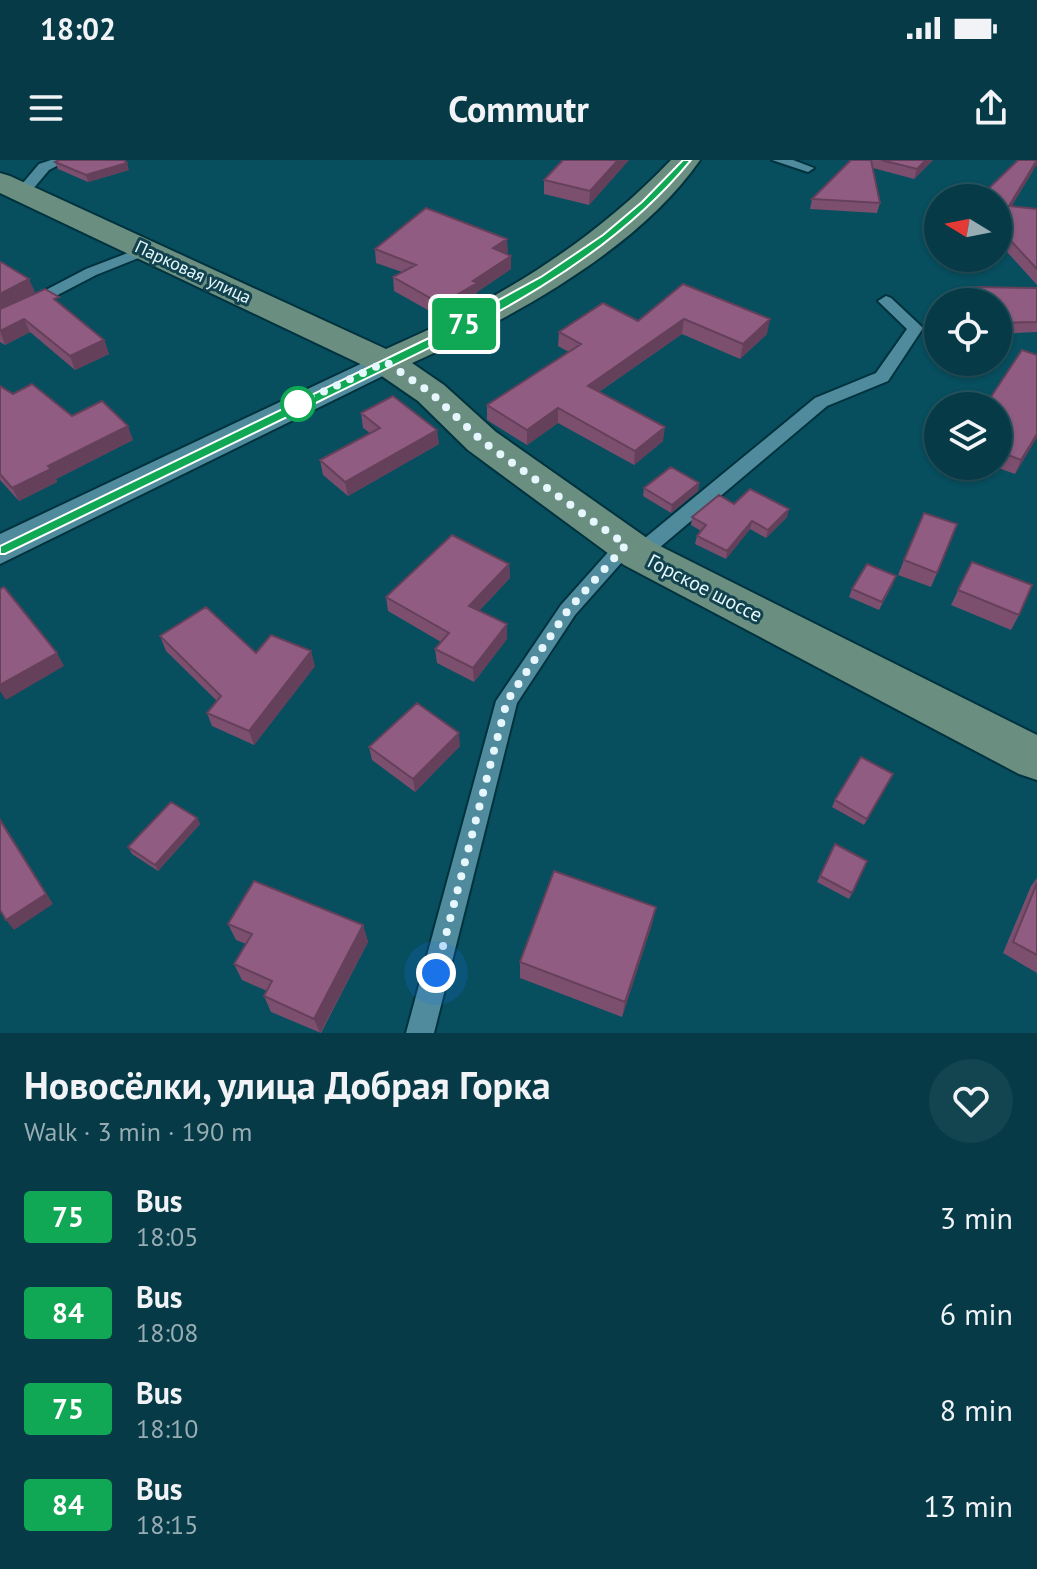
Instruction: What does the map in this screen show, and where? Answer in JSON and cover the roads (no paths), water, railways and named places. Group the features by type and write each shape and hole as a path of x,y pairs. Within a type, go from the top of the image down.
{"main road":[{"path":"386,362 449,333 569,264 646,204 686,160"},
{"name":"Парковая улица","path":"11,188 386,362"},
{"name":"Горское шоссе","path":"386,362 431,393 482,441 633,549 1037,759"}],"street":[{"path":"0,550 386,362"}],"lane":[{"path":"11,188 44,167 62,160"},
{"path":"778,160 808,168"},
{"path":"0,320 91,272 146,250"},
{"path":"420,1033 507,701 568,610 633,549 821,402 882,377 915,328 886,301"}]}
